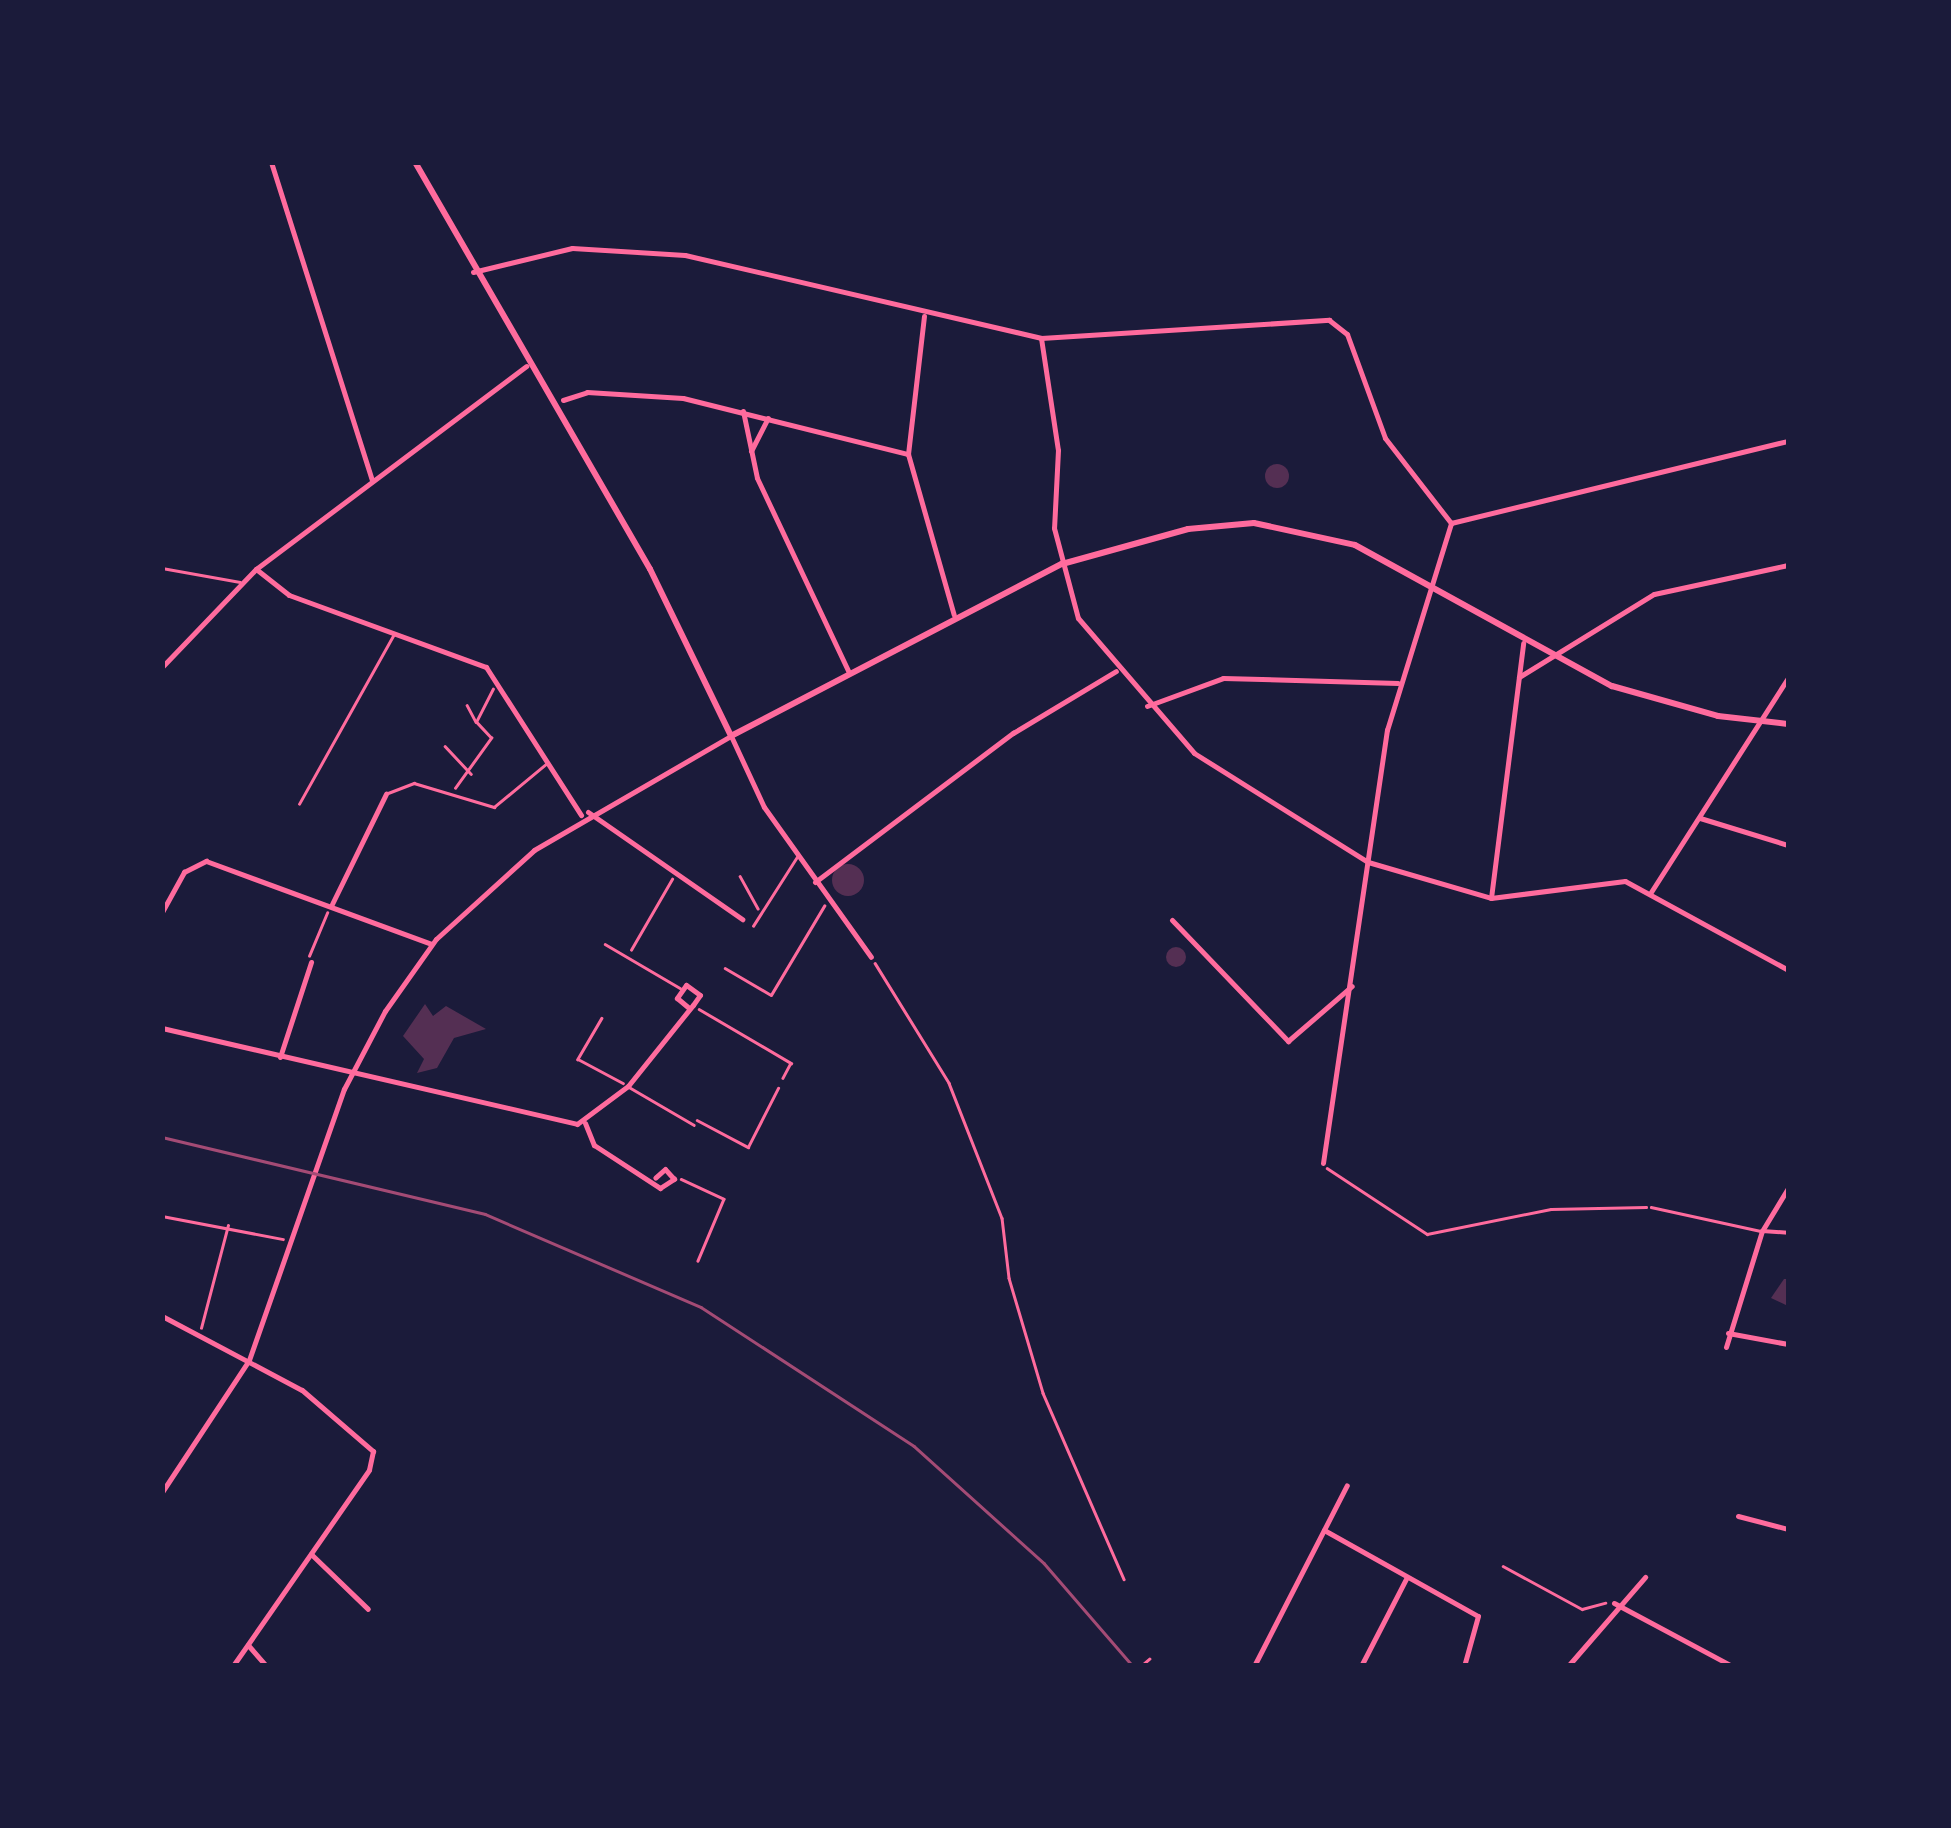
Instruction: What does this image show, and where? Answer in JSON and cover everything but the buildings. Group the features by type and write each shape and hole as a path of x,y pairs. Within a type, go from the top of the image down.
{"street":[{"path":"271,162 372,480"},
{"path":"415,162 526,366 650,569 730,736 798,856 871,957"},
{"path":"473,272 572,248 684,255 924,316 1041,338 1329,320 1347,334 1385,438 1451,522"},
{"path":"924,316 908,454 954,615"},
{"path":"1041,338 1062,564 1078,618 1147,706 1237,787 1368,862 1492,898 1625,882 1652,892 1788,970"},
{"path":"162,667 256,569 526,366"},
{"path":"563,400 622,393 742,411 908,454"},
{"path":"742,411 750,454 849,673"},
{"path":"750,454 768,418"},
{"path":"1451,522 1788,442"},
{"path":"1323,1163 1398,683 1451,522"},
{"path":"162,1492 249,1360 352,1073 432,944 585,814 954,615 1062,564 1188,529 1254,523 1355,545 1553,660 1666,703 1762,723 1788,724"},
{"path":"1519,677 1553,660 1654,594 1788,565"},
{"path":"256,569 289,594 486,667 585,814 742,919"},
{"path":"1492,898 1523,644"},
{"path":"815,882 1000,743 1116,671"},
{"path":"1147,706 1223,678 1398,683"},
{"path":"1652,892 1788,678"},
{"path":"332,904 386,794"},
{"path":"1700,818 1788,846"},
{"path":"162,912 200,861 332,904 432,944"},
{"path":"1172,920 1288,1041 1354,984"},
{"path":"280,1057 310,962"},
{"path":"585,1123 628,1086 691,1007 698,989 680,988 676,998 691,1007"},
{"path":"162,1028 585,1123"},
{"path":"585,1123 594,1145 655,1178 664,1188 674,1179 665,1169 655,1178"},
{"path":"1726,1347 1762,1232 1788,1188"},
{"path":"1762,1232 1788,1233"},
{"path":"162,1316 249,1360 371,1442 368,1470 233,1666"},
{"path":"1728,1333 1788,1344"},
{"path":"1254,1666 1347,1485"},
{"path":"1738,1516 1788,1529"},
{"path":"1324,1530 1478,1616 1464,1666"},
{"path":"311,1554 368,1609"},
{"path":"1360,1666 1407,1577"},
{"path":"1568,1666 1614,1603 1645,1577"},
{"path":"1614,1603 1732,1666"},
{"path":"248,1645 266,1666"}],"lane":[{"path":"162,568 242,582"},
{"path":"298,804 395,632"},
{"path":"386,794 414,783 494,807 549,761"},
{"path":"753,926 798,856"},
{"path":"605,944 680,988"},
{"path":"628,1086 694,1126"},
{"path":"1651,1207 1762,1232"},
{"path":"1140,1666 1150,1658"}],"path":[{"path":"476,722 495,684"},
{"path":"448,794 471,774 491,738 467,705"},
{"path":"445,746 471,774"},
{"path":"630,953 675,873"},
{"path":"740,876 763,912"},
{"path":"725,968 771,995 827,900"},
{"path":"310,962 332,904"},
{"path":"871,957 949,1083 1002,1218 1009,1278 1043,1393 1124,1578"},
{"path":"691,1007 791,1062 782,1078"},
{"path":"602,1018 578,1059 628,1086"},
{"path":"694,1126 697,1118 748,1147 778,1088"},
{"path":"1323,1163 1427,1234 1550,1210 1651,1207"},
{"path":"674,1179 724,1199 698,1261"},
{"path":"162,1216 228,1224 289,1241"},
{"path":"200,1334 228,1224"},
{"path":"1503,1566 1582,1609 1614,1603"}],"railway":[{"path":"162,1137 485,1214 701,1307 914,1446 1044,1563 1133,1666"}]}
